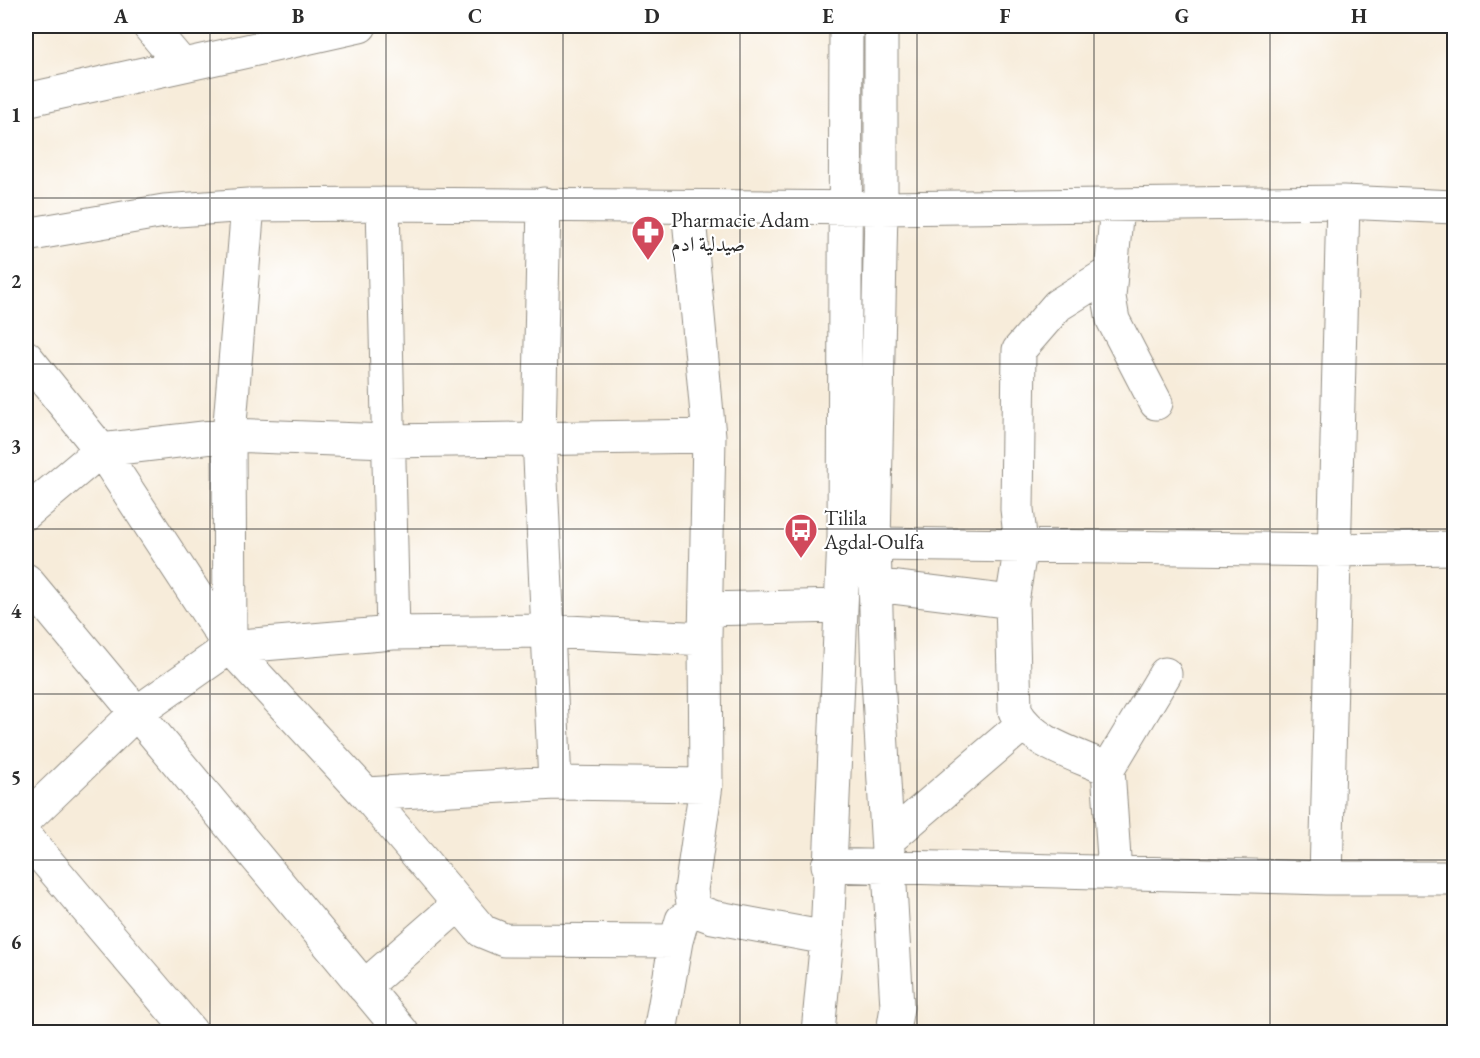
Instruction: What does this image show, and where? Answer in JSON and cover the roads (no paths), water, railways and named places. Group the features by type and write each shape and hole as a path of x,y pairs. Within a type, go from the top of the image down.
{"street":[{"path":"149,26 182,65"},
{"path":"26,100 360,26"},
{"path":"818,1032 827,938 828,865 841,606 846,26"},
{"path":"881,26 881,208 874,544 897,1007 893,1032"},
{"path":"1326,878 1343,202"},
{"path":"26,235 164,212 248,206 544,204 881,208 1343,202 1455,207"},
{"path":"383,204 393,633"},
{"path":"544,204 539,437 555,783"},
{"path":"1117,205 1109,297 1113,320 1156,403"},
{"path":"230,647 229,435 248,206"},
{"path":"660,1032 676,941 691,890 706,785 705,624 710,436 688,207"},
{"path":"1108,769 1036,737 1022,725 1015,711 1012,602 1021,545 1017,509 1019,350 1058,304 1111,272"},
{"path":"26,357 100,450 230,647 366,794 482,931 504,940 676,941"},
{"path":"26,513 100,450 229,435 387,441 710,436"},
{"path":"874,544 1334,550 1455,548"},
{"path":"26,580 135,714 402,1032"},
{"path":"875,585 1012,602"},
{"path":"26,819 135,714 230,647 393,633 548,631 705,624 841,606"},
{"path":"1115,873 1108,769 1165,674"},
{"path":"889,853 1022,725"},
{"path":"366,794 555,783 706,785"},
{"path":"26,837 191,1032"},
{"path":"828,865 889,853 1115,873 1326,878 1455,878"},
{"path":"691,890 694,910 713,917 827,938"},
{"path":"364,987 459,904"}],"place":[{"name":"Pharmacie Adam صيدلية ادم","path":"648,261"},
{"name":"Tilila Agdal-Oulfa","path":"801,559"}]}
